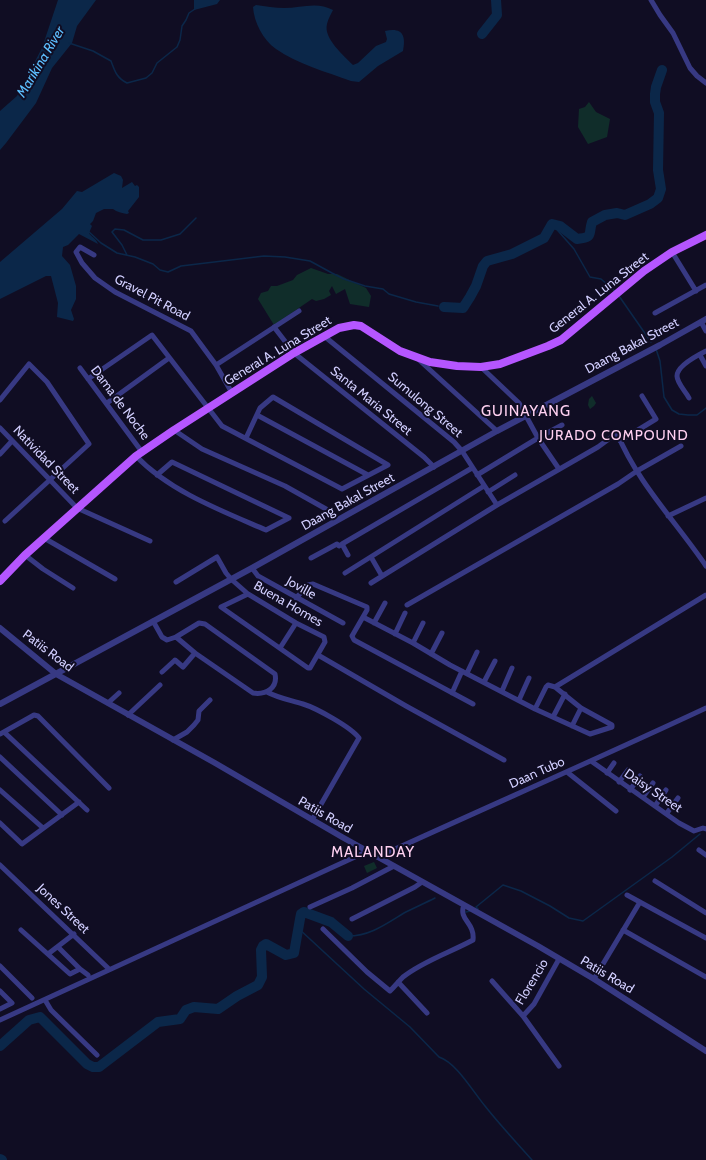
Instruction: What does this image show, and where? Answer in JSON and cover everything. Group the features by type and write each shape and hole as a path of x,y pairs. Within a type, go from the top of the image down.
{"main road":[{"name":"General A. Luna Street","path":"0,581 25,555 139,454 294,353 339,328 354,325 361,326 389,346 415,357 441,364 481,367 505,362 555,344 572,332 644,271 672,252 705,237"}],"street":[{"path":"651,0 673,33 690,68 706,83"},
{"name":"Gravel Pit Road","path":"94,255 79,248 77,253 84,265 95,278 115,292 191,331 216,365 232,393"},
{"path":"672,252 696,291"},
{"path":"655,313 706,285"},
{"path":"216,365 299,311"},
{"path":"703,320 706,332"},
{"name":"Daang Bakal Street","path":"0,704 252,568 497,431 660,345 703,320"},
{"name":"Santa Maria Street","path":"274,327 294,353 424,457 434,467"},
{"path":"88,379 152,335 222,426 342,489 388,465 273,397 260,408 246,438"},
{"name":"Sumulong Street","path":"324,336 454,442 462,451 496,505"},
{"path":"689,398 677,376 680,369 706,351"},
{"path":"700,355 706,366"},
{"path":"415,357 497,431"},
{"path":"107,403 169,358"},
{"path":"0,400 29,364 47,382 89,444 5,521"},
{"path":"481,367 519,403 538,438 559,469"},
{"name":"Dama de Noche","path":"80,368 107,403 139,454 157,475 207,504 266,530 289,518 172,462 157,475"},
{"path":"620,441 656,419 642,396"},
{"path":"256,415 368,475"},
{"path":"477,475 562,425"},
{"name":"Natividad Street","path":"0,428 77,508"},
{"path":"174,430 202,449 285,486 326,509"},
{"path":"371,583 496,505 598,447 617,433 620,441 638,471 668,516 706,566"},
{"path":"0,454 12,441"},
{"path":"407,606 681,446"},
{"path":"311,558 337,544 339,546 472,468"},
{"path":"488,492 515,475"},
{"path":"345,573 484,486"},
{"path":"668,516 706,498"},
{"path":"77,508 150,541"},
{"path":"44,538 115,580"},
{"path":"342,544 348,555"},
{"path":"25,555 43,569 73,588"},
{"name":"Buena Homes","path":"176,582 218,557 226,573 248,594 324,638 325,642 310,668 280,648"},
{"path":"371,557 382,576"},
{"name":"Joville","path":"252,568 258,576 343,623"},
{"path":"296,598 308,585 316,584 367,607 367,610 352,636 354,640 473,704"},
{"path":"248,594 221,607 280,648 296,623"},
{"path":"555,687 706,595"},
{"path":"374,624 385,603"},
{"path":"394,634 404,613"},
{"path":"363,617 535,709 590,734 612,727 612,725 581,708 555,687 548,685 546,686 535,709"},
{"path":"153,621 162,637 167,640 176,637 199,623 208,626 275,674 276,680 274,685 262,695 253,693 195,653 176,637"},
{"path":"413,643 423,623"},
{"name":"Patiis Road","path":"0,628 56,674 594,979 706,1051"},
{"path":"431,654 442,633"},
{"path":"452,693 477,652"},
{"path":"162,672 176,660 183,667 195,653"},
{"path":"318,655 504,760"},
{"path":"484,682 495,661"},
{"path":"502,691 512,668"},
{"path":"519,700 529,678"},
{"path":"128,715 160,685"},
{"path":"108,703 119,692"},
{"path":"267,692 282,699 304,704 319,711 351,730 359,738 312,820"},
{"path":"553,717 565,694"},
{"path":"173,740 187,732 194,725 198,720 199,710 210,700"},
{"path":"572,726 581,708"},
{"name":"Daan Tubo","path":"378,857 706,708"},
{"path":"87,810 2,733 34,715 38,716 109,788"},
{"path":"0,757 62,815"},
{"name":"Daisy Street","path":"591,761 630,790 679,823 694,831 703,828 706,829"},
{"path":"607,773 614,763"},
{"path":"619,782 628,770"},
{"path":"567,772 616,811"},
{"path":"630,790 640,776"},
{"path":"642,797 653,783"},
{"path":"0,790 43,828"},
{"path":"655,806 666,790"},
{"path":"666,813 678,798"},
{"path":"0,823 22,844 79,802"},
{"path":"699,850 706,855"},
{"path":"0,1020 368,851"},
{"name":"Jones Street","path":"0,865 109,969"},
{"path":"310,907 352,888 394,866"},
{"path":"655,881 706,913"},
{"path":"352,919 422,882"},
{"path":"627,895 706,937"},
{"path":"594,979 640,902"},
{"path":"323,929 367,972 390,991 404,977 473,940 473,930 462,914 464,905"},
{"path":"22,930 70,974 80,968"},
{"path":"623,930 706,977"},
{"path":"48,954 74,934"},
{"path":"58,947 88,974"},
{"name":"Florencio","path":"523,1016 534,1004 559,959"},
{"path":"0,966 32,998"},
{"path":"492,981 523,1016 559,1066"},
{"path":"398,982 427,1013"},
{"path":"0,991 18,1008"},
{"path":"45,1000 51,1010 97,1055"},
{"path":"0,1009 12,1003"}],"green space":[{"path":"589,102 596,112 610,119 607,137 588,144 578,127 579,109 585,107"},
{"path":"311,268 328,274 337,274 366,288 371,296 369,307 350,304 345,289 336,294 332,286 329,291 331,295 316,301 312,299 274,325 258,299 261,293 268,291 271,286 277,286 293,280 297,275"},
{"path":"592,396 596,403 590,409 588,405 589,399"},
{"path":"374,862 377,868 367,873 364,866"}],"water":[{"name":"Marikina River","path":"58,0 96,0 77,26 72,43 52,68 36,103 0,150 0,111 17,96 42,48"},
{"path":"194,0 220,0 217,4 194,10"},
{"path":"256,5 284,8 315,5 327,7 333,10 327,24 328,35 340,52 353,65 358,63 376,46 386,42 387,39 385,31 396,30 402,34 404,41 403,51 378,66 359,82 351,81 293,59 271,45 263,36 257,25 253,7"},
{"path":"114,173 121,176 123,180 122,188 132,182 135,186 137,185 139,187 139,197 127,214 113,209 104,209 96,213 90,224 92,226 89,233 98,244 79,234 68,245 63,247 62,256 70,265 76,286 76,299 71,310 74,319 73,321 57,317 58,303 51,276 46,276 0,299 0,262 62,209 77,191 82,192"}],"waterway":[{"path":"482,34 497,15 496,0"},
{"name":"Marikina River","path":"69,43 93,51 111,61 117,74 127,83 146,78 152,73 157,63 177,47 180,40 182,26 189,13 195,9"},
{"path":"444,307 463,308 476,286 483,266 487,261 512,254 544,238 552,224 560,226 577,239 582,238 589,235 592,222 605,215 617,213 625,215 650,204 658,198 661,189 658,170 659,113 655,102 655,94 662,70"},
{"path":"127,255 122,245 112,232 115,229 124,230 143,240 161,240 180,234 196,218"},
{"path":"552,224 574,249 590,277 601,279 616,292"},
{"path":"88,231 101,243 117,253 135,257 153,264 160,270 168,272 181,266 264,256 285,257 310,261 344,279 365,286 383,289 389,294 416,302 438,306"},
{"path":"619,296 651,342"},
{"path":"656,349 660,361 664,397 672,410 679,414 697,415 706,408"},
{"path":"478,909 476,907 503,885 521,891 569,918 583,921 672,857 700,834"},
{"path":"348,936 371,932 404,913 435,898"},
{"path":"466,912 470,911"},
{"path":"0,1046 29,1020 40,1017 87,1064 93,1067 99,1067 158,1022 180,1019 186,1010 194,1007 218,1009 237,996 258,985 262,977 261,950 263,946 266,944 286,955 294,953 301,914 304,912 331,922 348,936"},
{"path":"298,928 364,989 410,1027 439,1057 452,1065 464,1078 496,1120 532,1160"}],"district":[{"name":"GUINAYANG","path":"526,412"},
{"name":"JURADO COMPOUND","path":"614,436"},
{"name":"MALANDAY","path":"373,853"}]}
